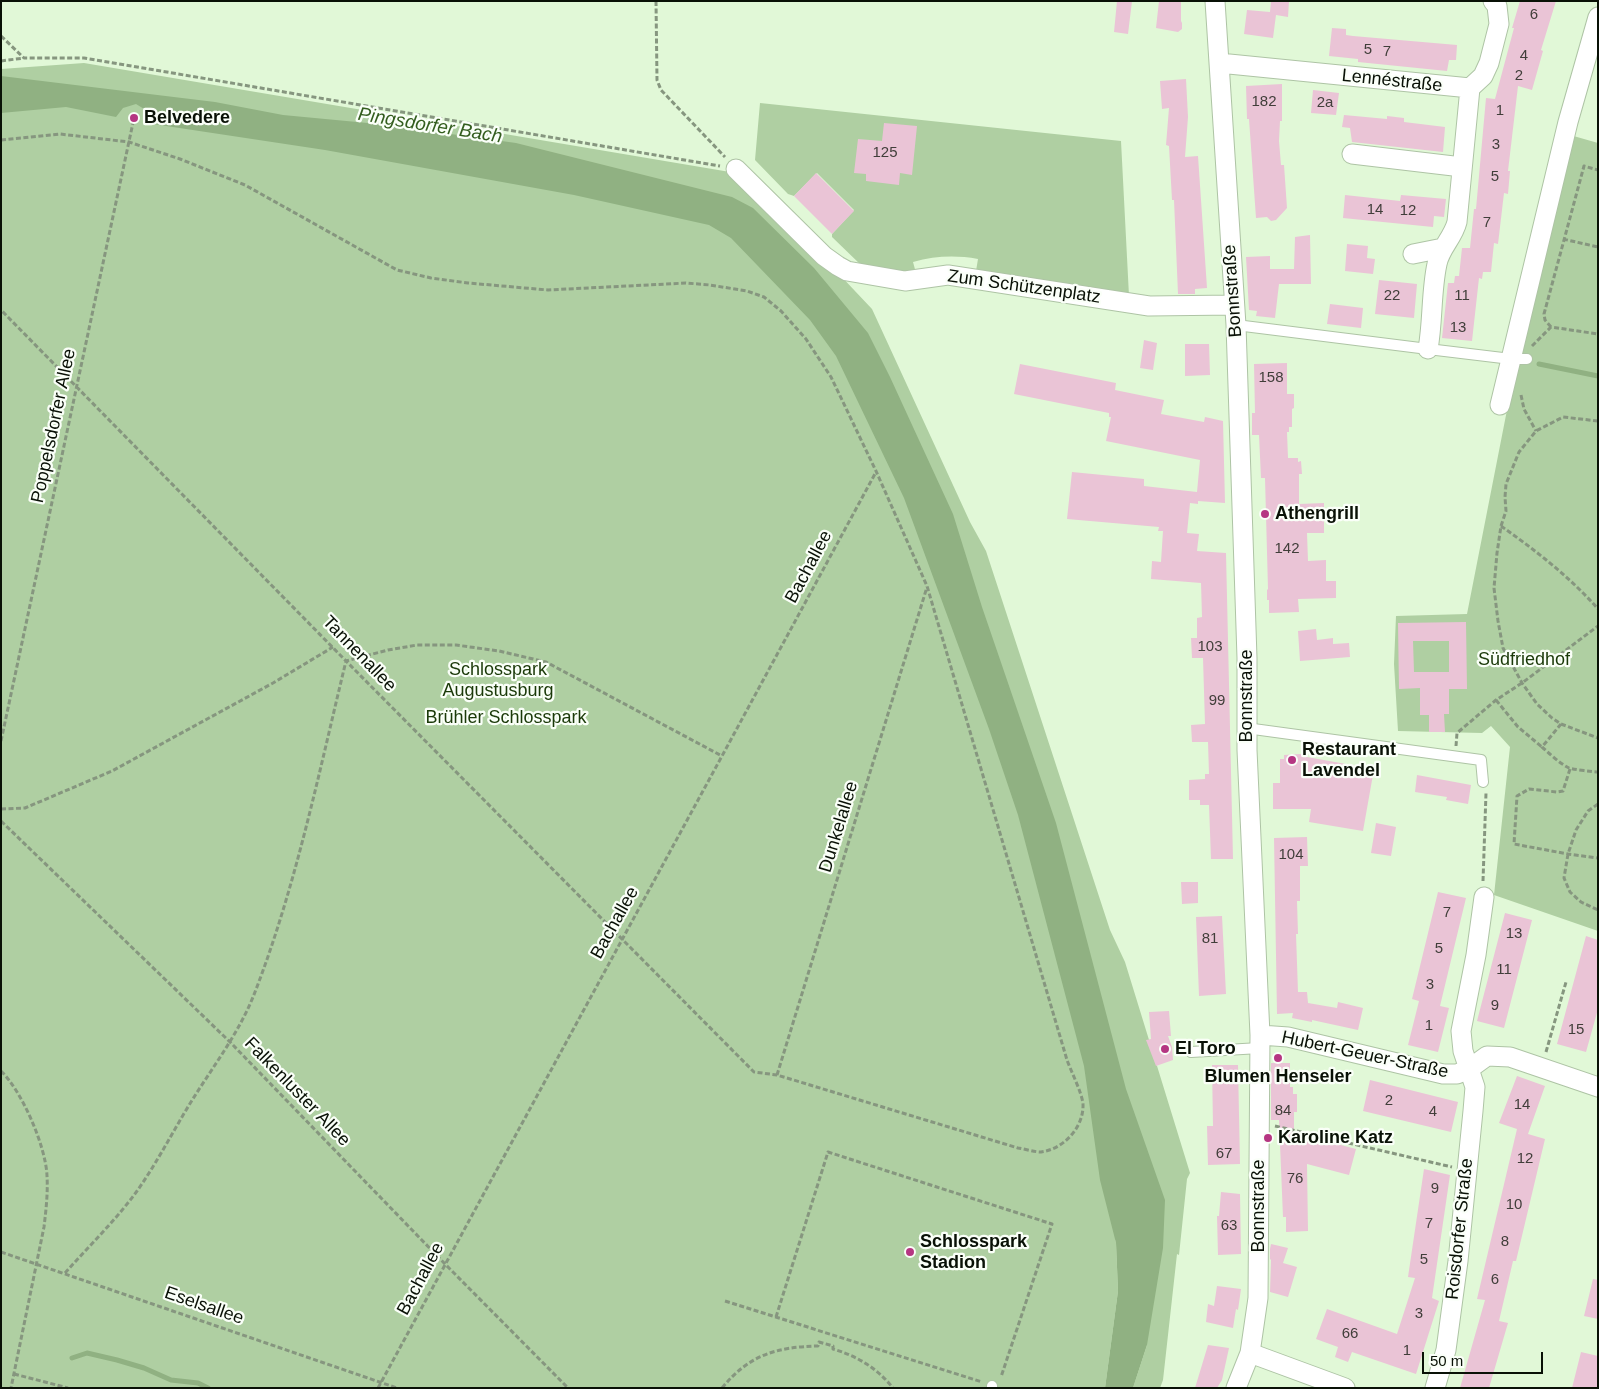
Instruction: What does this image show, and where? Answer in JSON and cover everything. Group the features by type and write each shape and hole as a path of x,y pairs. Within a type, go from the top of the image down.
{"street":[{"name":"Bonnstraße","path":"1215,1 1236,325 1247,658 1246,728 1260,1042 1258,1298 1250,1353 1236,1388"},
{"path":"1428,349 1437,263 1443,248 1455,230 1470,88 1483,76 1489,63 1499,24 1497,6 1493,1"},
{"path":"1500,405 1519,359 1568,122 1598,18"},
{"name":"Lennéstraße","path":"1218,63 1470,88"},
{"path":"1352,154 1462,167"},
{"name":"Zum Schützenplatz","path":"736,169 824,256 847,271 905,281 948,274 1149,306 1234,304"},
{"path":"1413,254 1443,248"},
{"name":"Hubert-Geuer-Straße","path":"1469,1069 1463,1051 1461,1031 1476,955 1484,897"},
{"name":"Hubert-Geuer-Straße","path":"1260,1042 1288,1038 1443,1074 1457,1074 1469,1069 1487,1056 1510,1057 1598,1087"},
{"name":"Roisdorfer Straße","path":"1435,1388 1446,1350 1458,1261 1475,1087 1469,1069"},
{"path":"1250,1353 1345,1388"}],"lane":[{"path":"1236,325 1519,359"},
{"path":"1246,728 1481,760 1483,782"},
{"path":"1191,1052 1260,1042"}],"path":[{"path":"656,1 657,80 659,85 736,169"},
{"path":"1,36 24,58"},
{"path":"1,61 24,58 84,58 736,169"},
{"name":"Poppelsdorfer Allee","path":"1,741 134,118"},
{"name":"Tannenallee","path":"1,140 60,134 129,142 180,159 245,185 397,270 414,274 468,283 548,290 644,284 694,284 747,291 764,298 781,311 806,339 831,377 876,471 927,586 1064,1051 1083,1103 1081,1122 1071,1137 1055,1147 1041,1152 1018,1148 777,1075 754,1072 1,310"},
{"path":"1598,170 1584,166 1544,314 1545,320 1551,327 1598,334"},
{"path":"1563,238 1598,247"},
{"path":"1519,359 1551,327"},
{"path":"1519,388 1524,409 1536,431"},
{"path":"1598,421 1563,418 1536,431 1519,452 1510,472 1505,497 1506,511 1501,526 1494,588 1503,648 1522,683 1537,704 1552,718 1561,724 1598,738"},
{"name":"Bachallee","path":"378,1388 876,471"},
{"path":"1501,526 1571,581 1598,609"},
{"name":"Dunkelallee","path":"777,1075 927,586"},
{"path":"1455,756 1457,733 1496,700 1522,683 1598,626"},
{"path":"65,1273 121,1212 138,1189 192,1099 230,1042 254,994 279,922 304,834 346,661 417,645 456,645 499,651 546,662 722,756"},
{"path":"1,809 25,808 112,771 274,682 333,647"},
{"path":"1496,700 1518,727 1550,755 1570,769 1598,772"},
{"path":"1542,747 1561,724"},
{"path":"1570,769 1563,790 1557,792 1529,789 1517,796 1514,844 1598,858"},
{"path":"1483,782 1486,796 1484,897"},
{"path":"1598,804 1588,811 1576,830 1568,854 1564,878 1570,892 1581,902 1598,910"},
{"name":"Falkenluster Allee","path":"1,821 230,1042 568,1388"},
{"path":"1542,1067 1566,982"},
{"path":"1,1071 9,1078 38,1134 48,1174 44,1227 11,1388"},
{"path":"1260,1123 1467,1170"},
{"path":"725,1302 992,1387 998,1387 1052,1224 828,1152 776,1317"},
{"name":"Eselsallee","path":"1,1252 397,1388"},
{"path":"722,1388 741,1368 757,1358 792,1347 818,1346 819,1342 833,1346 833,1349 866,1363 878,1372 893,1388"},
{"path":"14,1374 68,1388"}],"green space":[{"name":"Schlosspark Augustusburg","path":"84,63 730,172 803,236 872,309 970,522 986,551 1110,930 1125,962 1190,1173 1187,1179 1163,1380 1160,1388 1133,1388 1147,1345 1115,1237 1118,1291 1105,1388 1,1388 1,69"},
{"path":"760,103 1121,141 1129,296 976,271 978,259 970,258 929,258 913,262 916,273 862,266 832,237 832,234 854,210 817,173 794,196 788,194 755,160"},
{"name":"Südfriedhof","path":"1570,135 1598,143 1598,931 1494,895 1510,747 1491,726 1482,733 1398,731 1394,664 1396,616 1467,614 1517,359"}],"shaded area":[{"path":"1,76 215,102 283,115 378,124 516,143 732,197 753,208 814,268 868,333 953,514 982,607 1056,823 1126,1089 1165,1200 1163,1248 1147,1345 1133,1388 1105,1388 1118,1291 1116,1243 1100,1180 1084,1066 1018,815 989,729 904,498 836,356 810,320 731,238 709,225 574,195 325,150 153,124 149,112 136,104 123,108 116,117 66,107 1,113"}],"building":[{"path":"1117,1 1132,1 1128,34 1114,32"},
{"path":"1159,1 1181,1 1182,29 1178,32 1156,28"},
{"path":"1271,1 1289,1 1288,17 1276,15 1273,38 1244,34 1247,10 1270,12"},
{"path":"1520,1 1556,1 1541,50 1543,51 1532,90 1518,86 1508,171 1510,171 1508,194 1504,193 1498,244 1494,243 1491,272 1483,272 1482,279 1479,278 1472,341 1442,338 1448,283 1454,283 1455,276 1459,276 1462,248 1470,248 1474,209 1476,209 1486,98 1495,99"},
{"path":"1332,28 1346,29 1346,35 1353,36 1457,45 1456,60 1449,60 1447,71 1358,62 1358,59 1329,56"},
{"path":"1186,79 1188,117 1185,157 1198,156 1207,288 1195,289 1195,294 1178,294 1174,200 1172,200 1169,146 1166,145 1169,108 1162,109 1160,81"},
{"path":"1282,84 1282,121 1280,121 1279,141 1281,165 1284,165 1287,208 1276,220 1271,221 1267,217 1256,218 1246,86"},
{"path":"1313,90 1339,93 1336,115 1311,113"},
{"path":"1344,115 1387,119 1387,116 1404,118 1404,122 1445,127 1443,152 1352,142 1350,128 1342,127"},
{"path":"884,123 917,126 912,175 900,173 899,185 866,181 866,174 854,173 858,139 882,141"},
{"path":"816,173 854,211 832,234 794,196"},
{"path":"1345,195 1400,201 1401,195 1446,199 1444,217 1434,216 1433,227 1343,218"},
{"path":"1310,235 1311,284 1279,284 1275,318 1256,316 1257,311 1249,310 1246,257 1270,256 1270,269 1294,269 1295,237"},
{"path":"1347,244 1368,246 1367,258 1375,259 1373,274 1345,271"},
{"path":"1379,280 1417,284 1414,318 1375,314"},
{"path":"1330,304 1363,308 1361,328 1327,324"},
{"path":"1144,340 1157,343 1153,370 1140,368"},
{"path":"1185,344 1209,344 1210,375 1185,376"},
{"path":"1287,363 1287,394 1294,394 1292,427 1289,427 1289,432 1287,432 1288,458 1298,458 1298,462 1301,461 1302,474 1299,474 1299,504 1324,503 1324,533 1307,533 1308,561 1326,560 1326,581 1336,581 1336,598 1298,599 1299,612 1269,613 1269,600 1267,600 1265,478 1261,478 1259,435 1252,435 1252,413 1255,413 1254,364"},
{"path":"1020,364 1116,383 1115,390 1164,400 1161,414 1204,422 1205,417 1223,421 1225,503 1198,501 1198,504 1190,503 1187,533 1199,534 1197,551 1226,553 1233,859 1211,859 1209,805 1200,805 1200,800 1189,800 1189,780 1205,779 1205,774 1209,774 1208,742 1192,742 1191,725 1205,724 1203,658 1192,658 1191,638 1197,638 1197,618 1202,617 1201,583 1151,579 1152,561 1161,562 1163,531 1158,531 1159,527 1067,519 1072,472 1144,479 1144,486 1197,492 1200,460 1106,441 1111,417 1109,417 1109,413 1014,394"},
{"path":"1466,622 1467,689 1449,689 1449,714 1444,714 1445,732 1429,732 1429,715 1420,715 1420,688 1399,689 1398,623","holes":["1413,641 1449,641 1449,672 1414,672"]},
{"path":"1316,629 1317,640 1333,638 1333,644 1349,643 1350,657 1300,661 1298,631"},
{"path":"1284,755 1307,755 1307,757 1374,769 1363,831 1309,822 1311,809 1273,809 1273,783 1280,783 1280,759 1284,759"},
{"path":"1417,775 1471,785 1468,804 1446,800 1447,797 1415,792"},
{"path":"1376,823 1396,827 1391,856 1371,853"},
{"path":"1307,837 1308,866 1300,866 1300,901 1297,901 1298,992 1307,992 1308,1003 1337,1008 1338,1002 1363,1008 1358,1030 1312,1020 1312,1022 1292,1018 1293,1013 1277,1014 1274,838"},
{"path":"1181,882 1198,882 1198,903 1182,904"},
{"path":"1438,892 1466,898 1440,1006 1449,1008 1438,1052 1408,1045 1419,1001 1412,999"},
{"path":"1505,913 1532,920 1504,1028 1477,1021"},
{"path":"1222,916 1226,994 1199,996 1196,917"},
{"path":"1586,936 1598,940 1598,1009 1586,1052 1557,1044"},
{"path":"1169,1011 1171,1036 1168,1036 1172,1047 1173,1060 1156,1066 1146,1040 1151,1039 1149,1012"},
{"path":"1271,1063 1290,1063 1290,1087 1293,1087 1293,1094 1297,1094 1297,1112 1294,1112 1294,1137 1317,1143 1318,1139 1356,1149 1349,1175 1307,1164 1308,1231 1286,1232 1286,1217 1283,1217 1279,1120 1271,1120"},
{"path":"1212,1065 1238,1065 1240,1164 1208,1165 1207,1126 1213,1126"},
{"path":"1517,1076 1545,1086 1528,1134 1545,1139 1516,1261 1513,1261 1499,1321 1508,1323 1489,1388 1460,1388 1485,1300 1477,1299 1517,1129 1499,1123"},
{"path":"1370,1080 1458,1102 1451,1132 1363,1111"},
{"path":"1424,1169 1450,1175 1432,1298 1439,1301 1416,1374 1352,1352 1348,1362 1335,1357 1338,1347 1316,1339 1327,1309 1397,1334 1415,1278 1408,1277"},
{"path":"1221,1192 1240,1194 1241,1254 1218,1255 1217,1216 1219,1216"},
{"path":"1271,1244 1288,1248 1283,1263 1297,1267 1288,1297 1270,1292"},
{"path":"1593,1279 1598,1280 1598,1319 1584,1316"},
{"path":"1217,1286 1241,1289 1233,1328 1206,1322 1208,1304 1214,1306"},
{"path":"1208,1345 1229,1348 1222,1380 1217,1388 1195,1388"},
{"path":"1581,1352 1598,1356 1598,1388 1572,1388"}],"waterway":[{"name":"Pingsdorfer Bach","path":"1539,364 1598,376"},
{"path":"72,1358 87,1353 144,1368 171,1380 198,1383 208,1388"}],"place":[{"name":"Belvedere","path":"134,118"},
{"name":"Athengrill","path":"1265,514"},
{"name":"Restaurant Lavendel","path":"1292,760"},
{"name":"El Toro","path":"1165,1049"},
{"name":"Blumen Henseler","path":"1278,1058"},
{"name":"Karoline Katz","path":"1268,1138"},
{"name":"Schlosspark Stadion","path":"910,1252"}],"park label":[{"name":"Brühler Schlosspark","path":"506,718"}]}
